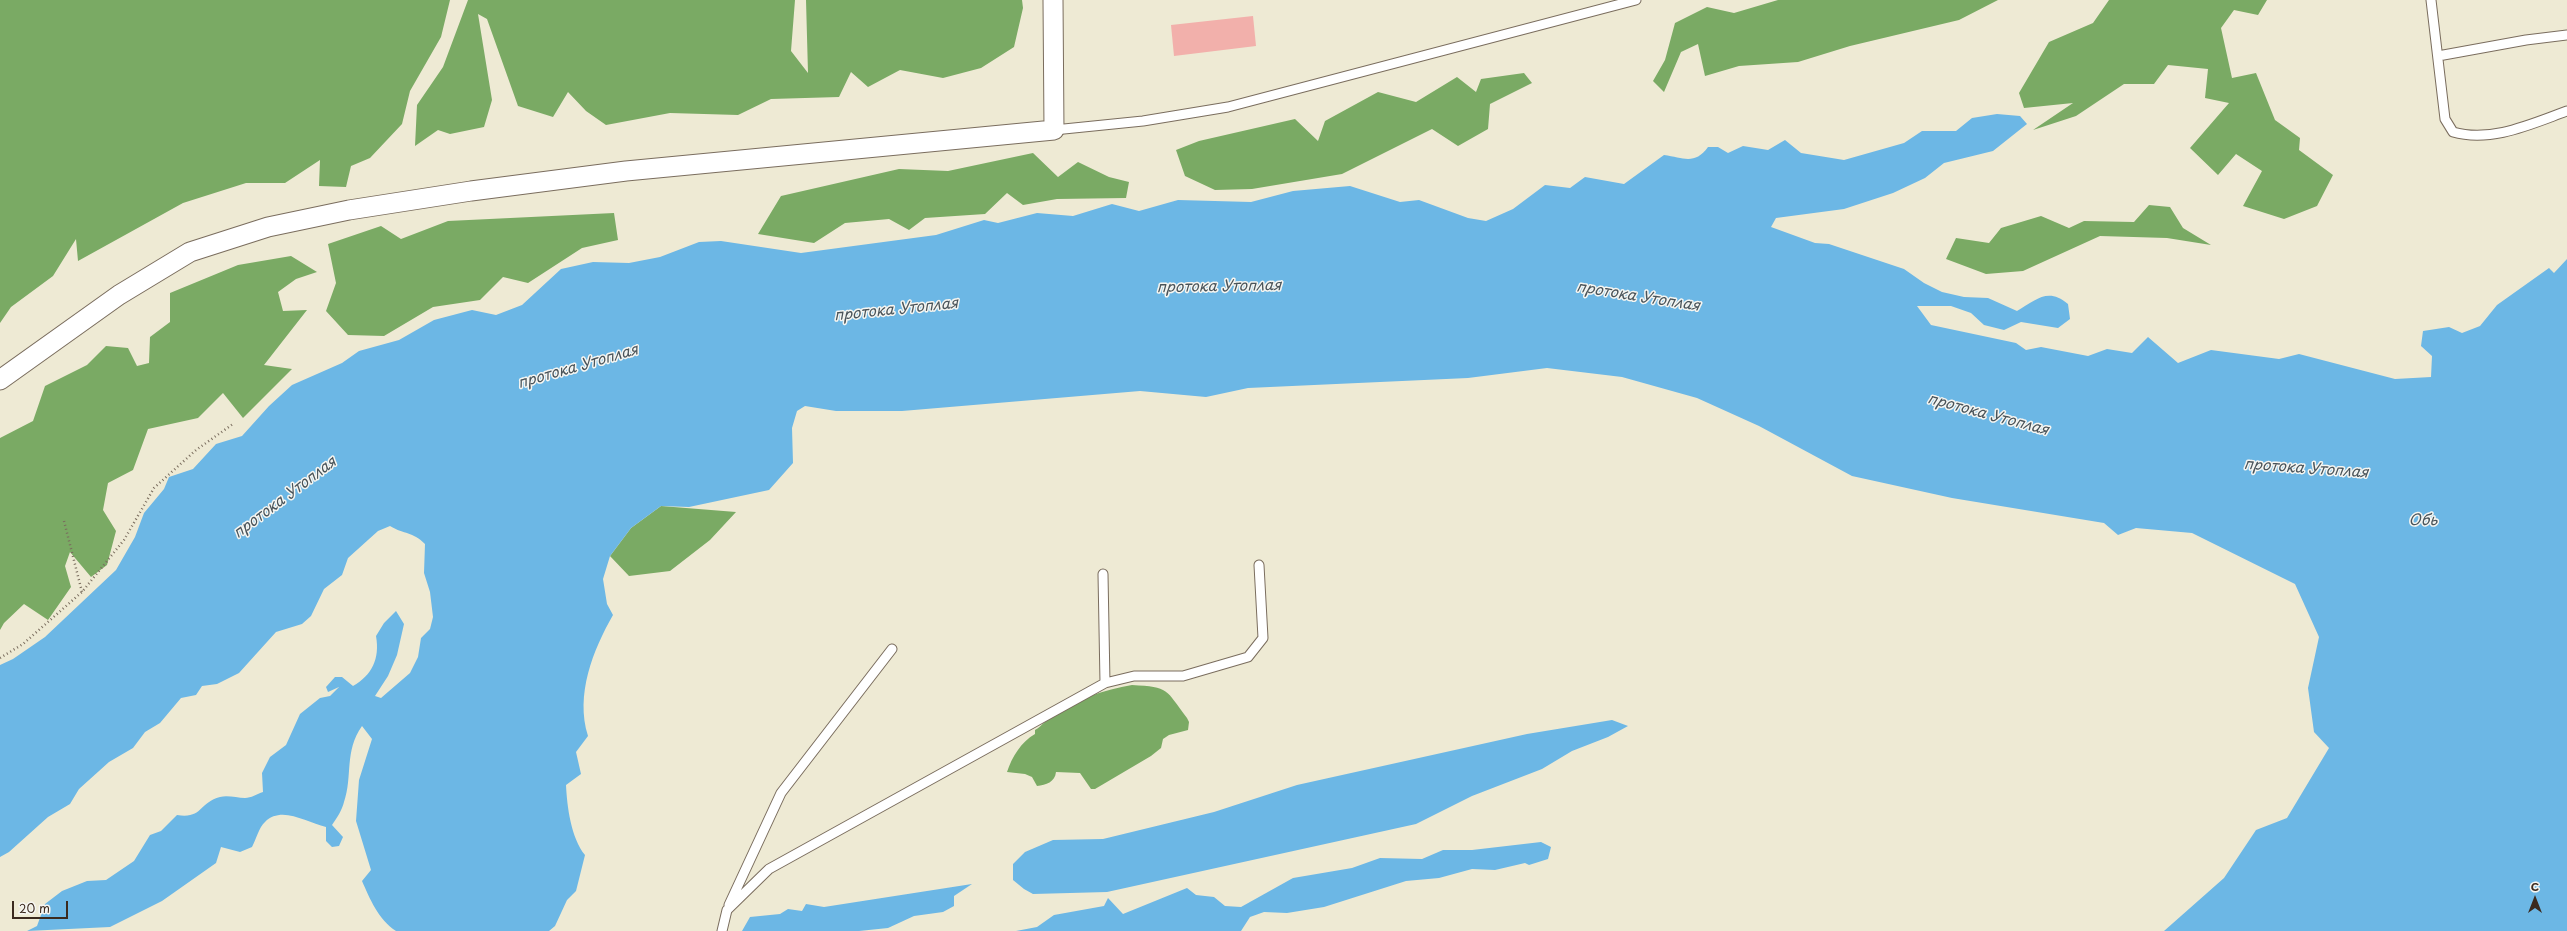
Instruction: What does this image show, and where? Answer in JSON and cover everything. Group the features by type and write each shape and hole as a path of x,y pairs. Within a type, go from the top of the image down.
{"street":[{"path":"0,380 119,295 190,252 268,227 350,210 471,191 626,171 1054,130 1053,0"}],"lane":[{"path":"1054,130 1143,121 1228,107 1636,0"},
{"path":"2431,0 2445,119 2453,132 2469,137 2489,136 2567,111"},
{"path":"2438,56 2526,40 2567,35"},
{"path":"727,910 769,869 1105,683 1134,676 1184,676 1248,657 1263,638 1259,565"},
{"path":"1103,574 1105,683"},
{"path":"722,931 727,910 781,793 892,649"}],"path":[{"path":"0,658 23,644 82,592 124,540 154,488 196,450 233,424"},
{"path":"64,521 82,592"}],"green space":[{"path":"0,0 450,0 441,37 410,91 402,124 370,158 351,166 346,187 319,186 320,160 285,183 246,183 183,203 78,261 76,239 53,276 11,307 0,323"},
{"path":"468,0 795,0 791,51 808,73 806,0 1022,0 1023,8 1014,47 981,68 943,78 900,70 868,87 851,72 839,97 771,99 738,115 670,113 606,125 586,111 568,92 553,117 518,106 487,19 478,14 492,100 484,127 450,134 438,130 415,146 417,105 443,67"},
{"path":"1778,0 1998,0 1959,20 1850,46 1798,62 1739,66 1705,76 1698,44 1681,52 1664,92 1653,81 1665,60 1675,23 1707,7 1734,13"},
{"path":"2109,0 2267,0 2258,15 2234,10 2221,28 2232,78 2256,73 2275,120 2300,138 2299,150 2333,175 2317,206 2284,219 2243,206 2262,171 2236,154 2218,175 2190,148 2229,103 2205,98 2208,69 2168,65 2154,84 2124,84 2076,116 2033,130 2073,103 2024,108 2019,93 2049,42 2093,23"},
{"path":"1524,73 1532,83 1490,104 1488,129 1458,146 1432,129 1342,174 1252,189 1215,190 1185,176 1176,150 1199,141 1295,119 1318,141 1325,121 1378,92 1416,102 1457,77 1476,92 1481,79"},
{"path":"1033,153 1058,177 1078,162 1109,177 1129,182 1126,198 1057,199 1023,205 1007,193 985,214 925,218 909,230 889,219 845,223 814,243 758,234 781,196 899,169 948,171"},
{"path":"2149,205 2170,207 2183,228 2211,245 2167,238 2100,236 2023,271 1986,274 1946,259 1956,238 1989,243 2001,228 2041,216 2069,228 2084,221 2134,222"},
{"path":"614,213 618,240 582,248 528,283 503,277 480,300 433,307 384,336 348,335 326,311 336,283 328,244 381,226 401,239 448,221"},
{"path":"291,256 317,272 296,279 278,292 283,311 307,310 264,365 292,369 243,418 223,393 198,418 148,429 133,470 108,483 103,510 116,531 107,565 91,577 70,552 65,566 71,587 48,620 24,604 4,623 0,630 0,438 33,421 45,386 87,365 106,346 128,348 137,366 149,363 150,337 170,322 170,293 238,265"},
{"path":"661,506 736,512 710,540 670,571 629,576 610,556 631,528"},
{"path":"1132,685 1154,687 1166,691 1187,718 1189,722 1188,730 1169,735 1163,739 1161,748 1151,756 1095,789 1091,789 1080,773 1056,772 1052,781 1044,785 1037,786 1032,777 1025,774 1007,772 1014,755 1021,746 1035,734 1035,730 1051,716 1060,710 1090,696"}],"water":[{"name":"Обь","path":"1997,114 2020,116 2027,124 1993,151 1944,163 1925,178 1893,193 1844,209 1776,218 1771,227 1815,243 1829,244 1904,269 1924,283 1942,292 1964,297 1988,298 2017,311 2036,299 2048,296 2054,296 2068,304 2070,319 2058,328 2021,322 2004,330 1984,325 1971,313 1951,306 1917,306 1931,325 2016,343 2026,350 2041,347 2088,356 2107,349 2132,353 2148,337 2178,363 2211,350 2279,359 2299,354 2395,379 2431,377 2432,356 2421,346 2423,331 2449,327 2462,333 2480,326 2497,305 2549,268 2554,273 2567,259 2567,931 2164,931 2224,878 2256,830 2287,818 2329,748 2314,732 2308,688 2319,637 2295,584 2192,533 2136,528 2118,535 2104,523 1952,498 1852,476 1759,426 1697,398 1622,377 1547,368 1468,378 1248,388 1206,397 1140,391 902,411 836,411 805,406 797,411 792,428 793,463 769,490 689,507 661,506 631,528 610,556 603,579 607,604 613,615 599,643 588,673 584,705 588,736 576,752 581,774 566,785 567,802 573,831 580,848 585,855 576,891 567,900 555,926 549,931 396,931 384,921 375,908 362,881 371,870 356,821 359,780 372,739 362,726 356,735 353,745 347,793 339,814 332,825 343,837 339,846 332,847 326,841 326,827 295,817 279,815 272,817 263,824 252,847 240,852 221,847 216,863 162,901 110,927 27,931 37,926 45,904 62,891 87,881 106,880 134,861 150,835 161,831 177,815 192,815 208,803 220,797 226,796 247,798 263,792 262,773 270,757 286,745 300,714 320,698 330,696 339,687 328,692 326,687 335,677 342,677 353,686 365,677 373,666 377,652 376,636 384,623 396,611 404,624 397,655 388,676 375,696 381,698 410,673 418,657 421,638 430,629 433,617 430,592 424,573 425,544 416,537 390,526 378,531 348,558 342,575 324,589 311,616 302,624 276,632 239,673 217,684 202,686 196,695 181,698 160,723 145,732 133,748 109,762 79,789 70,804 48,817 9,852 0,857 0,665 13,659 45,637 116,570 135,537 144,513 164,489 169,477 193,469 216,444 242,436 269,406 292,385 342,363 359,351 399,340 434,320 472,310 496,315 522,305 561,269 593,262 629,263 660,257 699,242 721,241 801,253 936,235 984,220 998,223 1037,213 1073,216 1112,204 1139,211 1178,200 1251,202 1293,191 1350,186 1400,202 1419,200 1468,218 1486,221 1513,209 1545,185 1570,188 1585,177 1624,184 1664,155 1689,159 1703,153 1708,147 1718,147 1728,153 1743,146 1768,150 1785,140 1801,153 1844,160 1904,143 1922,131 1956,131 1972,118"},
{"path":"1612,720 1628,726 1608,737 1572,751 1542,769 1472,796 1416,824 1107,892 1033,894 1013,880 1013,864 1025,852 1053,840 1103,839 1214,812 1297,785 1527,734"},
{"path":"1541,842 1551,847 1548,859 1529,865 1525,863 1495,870 1472,869 1439,878 1406,881 1324,907 1287,913 1264,912 1250,917 1241,931 1016,931 1037,927 1054,915 1104,906 1108,898 1123,914 1187,888 1196,895 1214,897 1225,906 1241,907 1293,878 1352,868 1380,858 1422,859 1443,850 1472,850"},
{"path":"972,884 954,896 954,906 943,912 914,916 888,928 859,931 742,931 750,917 780,914 788,909 802,911 806,904 824,907"}],"building":[{"path":"1253,16 1256,46 1174,56 1171,25"}],"water label":[{"name":"протока Утоплая","path":"1219,287"},
{"name":"протока Утоплая","path":"1638,297"},
{"name":"протока Утоплая","path":"896,310"},
{"name":"протока Утоплая","path":"578,367"},
{"name":"протока Утоплая","path":"1988,415"},
{"name":"протока Утоплая","path":"2306,469"},
{"name":"протока Утоплая","path":"285,498"}]}
